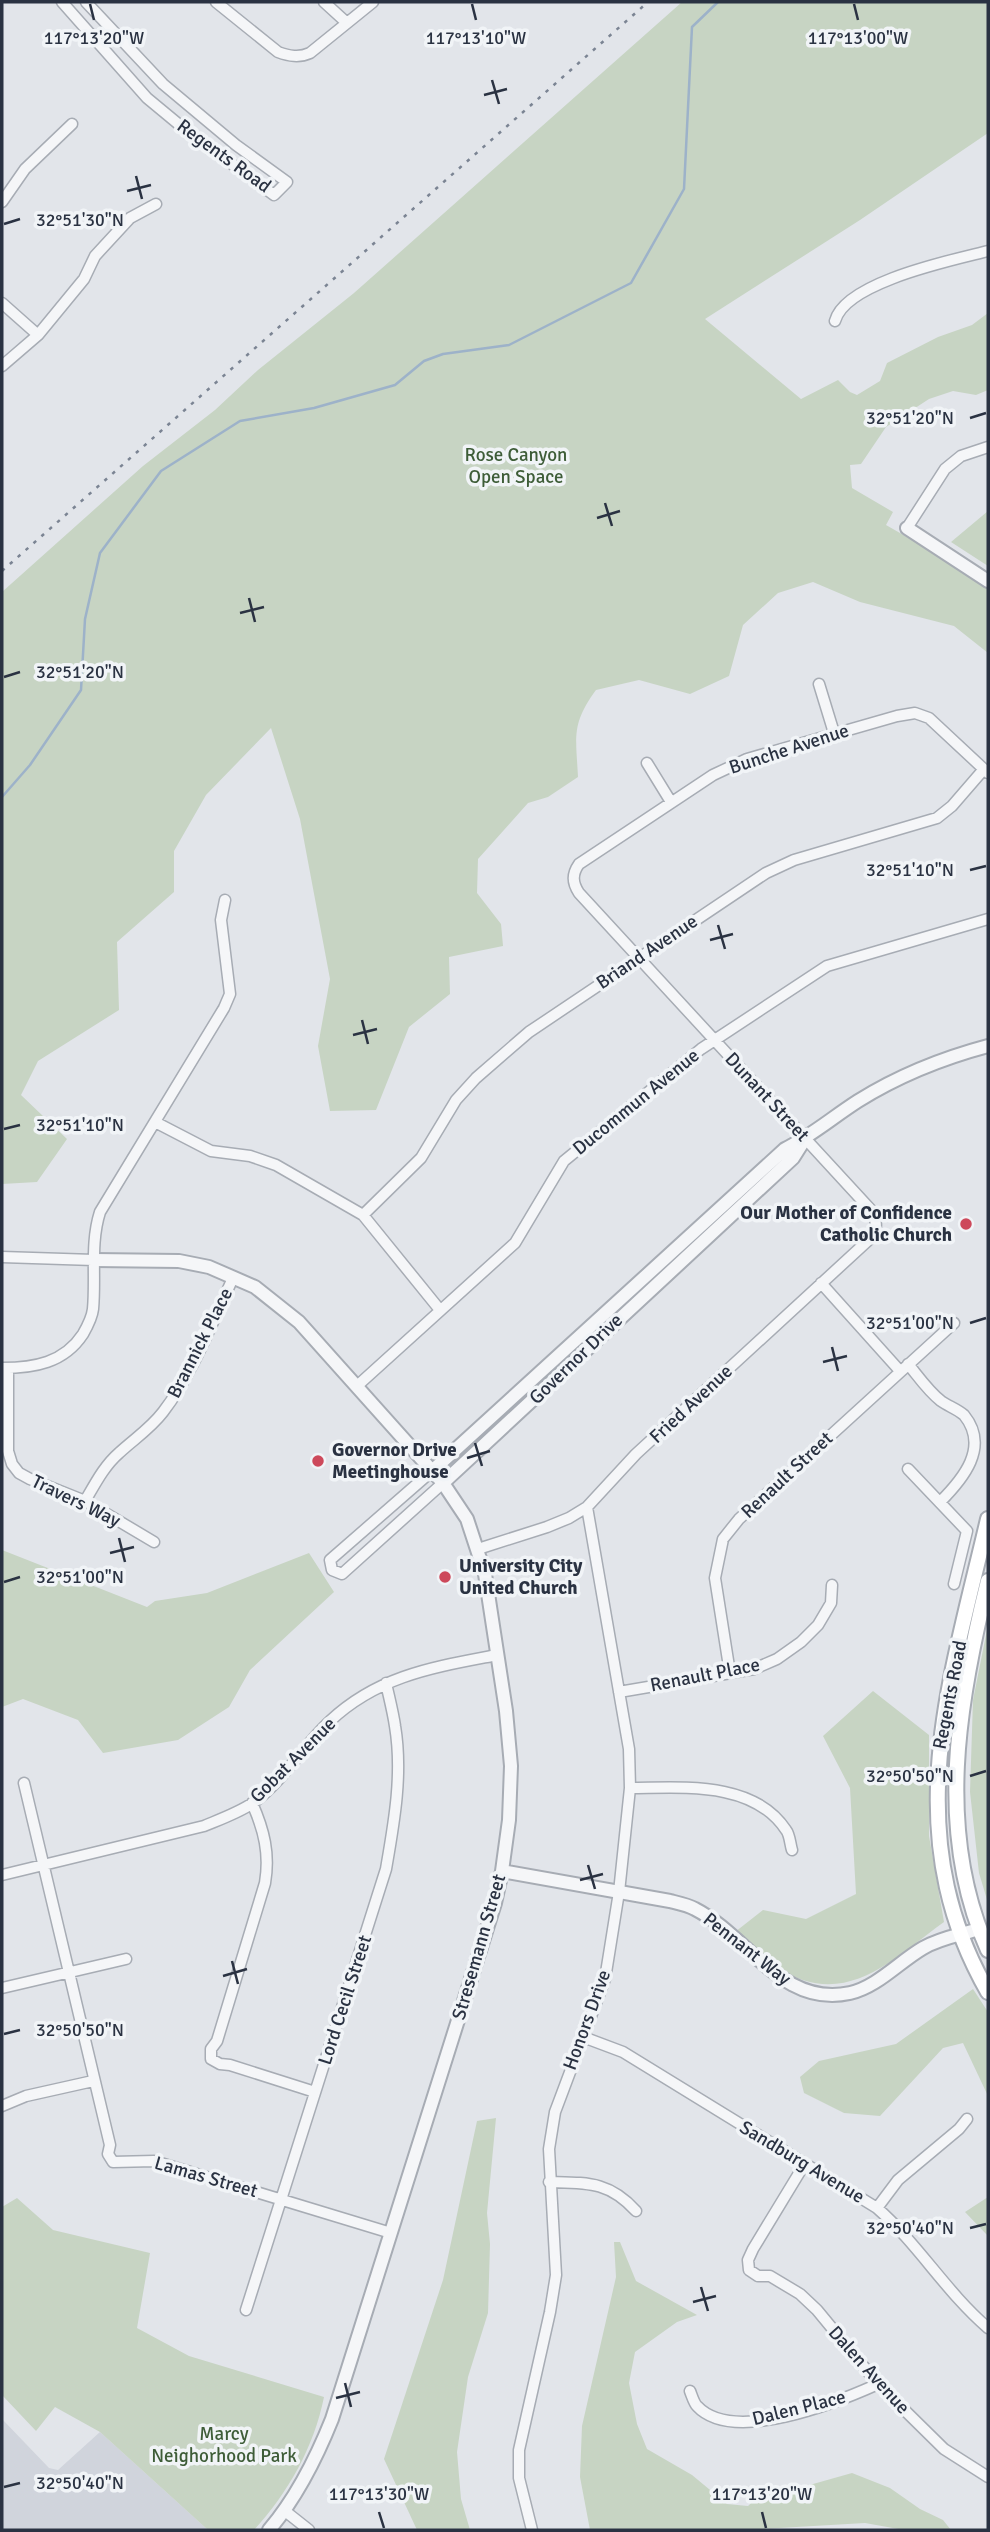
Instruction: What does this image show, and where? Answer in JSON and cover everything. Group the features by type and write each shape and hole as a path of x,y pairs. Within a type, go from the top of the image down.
{"main road":[{"name":"Regents Road","path":"988,1519 944,1707 937,1780 937,1810 943,1860 961,1934 988,1992"},
{"name":"Regents Road","path":"988,1581 965,1679 956,1785 960,1848 966,1881 979,1929 988,1950"}],"street":[{"name":"Regents Road","path":"62,2 148,98 182,127 274,195 287,182 236,145 163,84 86,2"},
{"path":"216,2 278,52 288,56 310,53 373,2"},
{"path":"324,2 347,23"},
{"path":"2,202 24,169 72,124"},
{"path":"2,366 38,335 84,279 96,256 130,218 156,204"},
{"path":"835,321 837,313 859,295 880,283 913,271 988,251"},
{"path":"2,303 38,335"},
{"path":"988,447 961,456 945,469 907,528 988,581"},
{"path":"819,684 834,733"},
{"name":"Bunche Avenue","path":"573,879 579,864 713,775 747,759 897,716 915,713 929,718 986,771"},
{"path":"647,764 671,802"},
{"name":"Briand Avenue","path":"363,1215 421,1158 456,1100 476,1078 529,1032 775,868 937,818 986,771"},
{"name":"Dunant Street","path":"573,879 579,893 871,1210 877,1221"},
{"path":"5,1368 32,1367 65,1353 78,1342 93,1312 96,1225 100,1212 230,994 221,920 225,900"},
{"name":"Ducommun Avenue","path":"357,1386 515,1243 564,1161 714,1040 827,966 988,919"},
{"name":"Governor Drive","path":"806,1139 793,1158 443,1483 342,1574 332,1570 330,1560 432,1471 785,1149 806,1139 857,1101 883,1086 936,1062 988,1046"},
{"path":"155,1122 211,1151 250,1156 276,1165 363,1215 440,1310"},
{"name":"Fried Avenue","path":"478,1549 547,1527 587,1507 636,1454 873,1236 877,1221"},
{"path":"2,1258 94,1259"},
{"name":"Stresemann Street","path":"94,1259 179,1261 209,1267 255,1287 299,1322 443,1483 467,1519 485,1574 506,1711 511,1766 509,1820 495,1903 332,2419 313,2465 285,2511 269,2530"},
{"name":"Brannick Place","path":"85,1501 103,1469 151,1426 184,1381 233,1278"},
{"path":"821,1283 904,1368 940,1400 967,1418 975,1430 978,1448 975,1461 967,1475 940,1502"},
{"name":"Renault Street","path":"730,1673 715,1578 723,1539 738,1519 954,1323"},
{"name":"Travers Way","path":"5,1368 8,1451 12,1464 19,1473 85,1501 154,1542"},
{"path":"908,1469 967,1531 954,1584"},
{"name":"Honors Drive","path":"532,2530 519,2477 519,2450 556,2275 549,2150 555,2112 605,1979 619,1892 630,1788 629,1749 587,1507"},
{"name":"Renault Place","path":"620,1692 754,1669 765,1664 801,1642 818,1625 831,1603 832,1585"},
{"name":"Gobat Avenue","path":"2,1875 204,1826 229,1816 268,1790 330,1721 357,1700 386,1683 421,1670 497,1655"},
{"name":"Lord Cecil Street","path":"246,2310 386,1869 396,1816 397,1774 396,1728 386,1683"},
{"name":"Lamas Street","path":"24,1783 110,2145 108,2154 113,2162 154,2161 391,2233"},
{"path":"630,1788 702,1788 729,1793 772,1814 787,1831 792,1850"},
{"path":"252,1803 262,1826 269,1862 265,1883 216,2041 211,2049 211,2059 219,2064 230,2065 315,2092"},
{"name":"Pennant Way","path":"502,1871 670,1901 696,1909 782,1979 814,1993 852,1993 868,1986 923,1948 979,1929"},
{"path":"2,1988 126,1959"},
{"name":"Sandburg Avenue","path":"583,2037 623,2052 877,2208 902,2230 954,2293 988,2328"},
{"path":"2,2106 26,2096 93,2081"},
{"path":"877,2208 898,2180 968,2119"},
{"name":"Dalen Avenue","path":"804,2165 753,2249 748,2260 749,2270 758,2276 770,2276 800,2294 817,2310 878,2384 944,2449 988,2477"},
{"path":"549,2182 599,2186 622,2195 636,2211"},
{"name":"Dalen Place","path":"690,2391 696,2406 712,2416 737,2422 761,2422 836,2402 878,2384"},
{"path":"285,2511 309,2530"}],"shaded area":[{"path":"2,2419 49,2468 58,2470 100,2432 208,2530 2,2530"}],"green space":[{"name":"Rose Canyon Open Space","path":"682,2 988,2 988,133 860,220 705,319 801,399 838,380 857,395 880,381 887,363 938,337 972,325 988,313 988,390 976,395 953,391 929,399 886,427 861,464 850,465 852,488 893,512 886,525 961,568 988,589 988,653 954,626 860,602 813,582 778,593 743,625 729,676 690,694 639,680 596,690 582,712 577,731 578,777 548,797 528,803 478,859 477,893 501,924 503,946 449,957 450,994 409,1027 376,1110 330,1111 318,1046 330,979 300,819 271,728 206,795 174,851 174,892 117,942 119,1010 38,1061 21,1095 67,1139 37,1182 2,1184 2,592 143,466 215,410 258,370 354,293"},
{"path":"988,511 988,566 951,542"},
{"path":"2,1550 147,1607 155,1601 207,1593 309,1553 334,1592 250,1670 229,1707 178,1740 103,1753 78,1720 23,1699 2,1707"},
{"path":"988,1625 988,1903 979,1873 970,1792 973,1700"},
{"path":"873,1691 929,1735 929,1836 944,1922 905,1952 866,1976 824,1984 801,1979 776,1967 735,1932 763,1910 806,1919 856,1894 850,1788 823,1736"},
{"path":"973,1989 988,2012 988,2096 963,2043 943,2048 880,2116 844,2113 804,2093 800,2077 819,2061 896,2044"},
{"path":"496,2118 487,2213 490,2244 488,2313 468,2377 457,2452 461,2499 470,2530 417,2530 384,2459 443,2280 477,2121"},
{"path":"988,2197 988,2236 965,2212"},
{"name":"Marcy Neighorhood Park","path":"17,2198 53,2230 150,2253 137,2328 189,2356 324,2397 314,2434 298,2468 278,2501 254,2530 208,2530 100,2432 55,2407 36,2431 2,2395 2,2207"},
{"path":"614,2242 620,2242 636,2281 697,2315 677,2322 635,2352 629,2383 637,2424 647,2449 692,2475 727,2504 748,2506 767,2488 806,2486 852,2473 890,2488 920,2509 943,2520 951,2530 904,2530 865,2523 743,2530 590,2530 580,2477 582,2426 616,2277"}],"waterway":[{"path":"2,797 30,765 81,690 85,619 100,553 161,471 240,421 314,408 395,385 424,361 443,354 509,345 631,283 684,189 692,27 718,2"}],"railway":[{"path":"2,571 648,2"}],"place":[{"name":"Our Mother of Confidence Catholic Church","path":"966,1224"},
{"name":"Governor Drive Meetinghouse","path":"318,1461"},
{"name":"University City United Church","path":"445,1577"}]}
